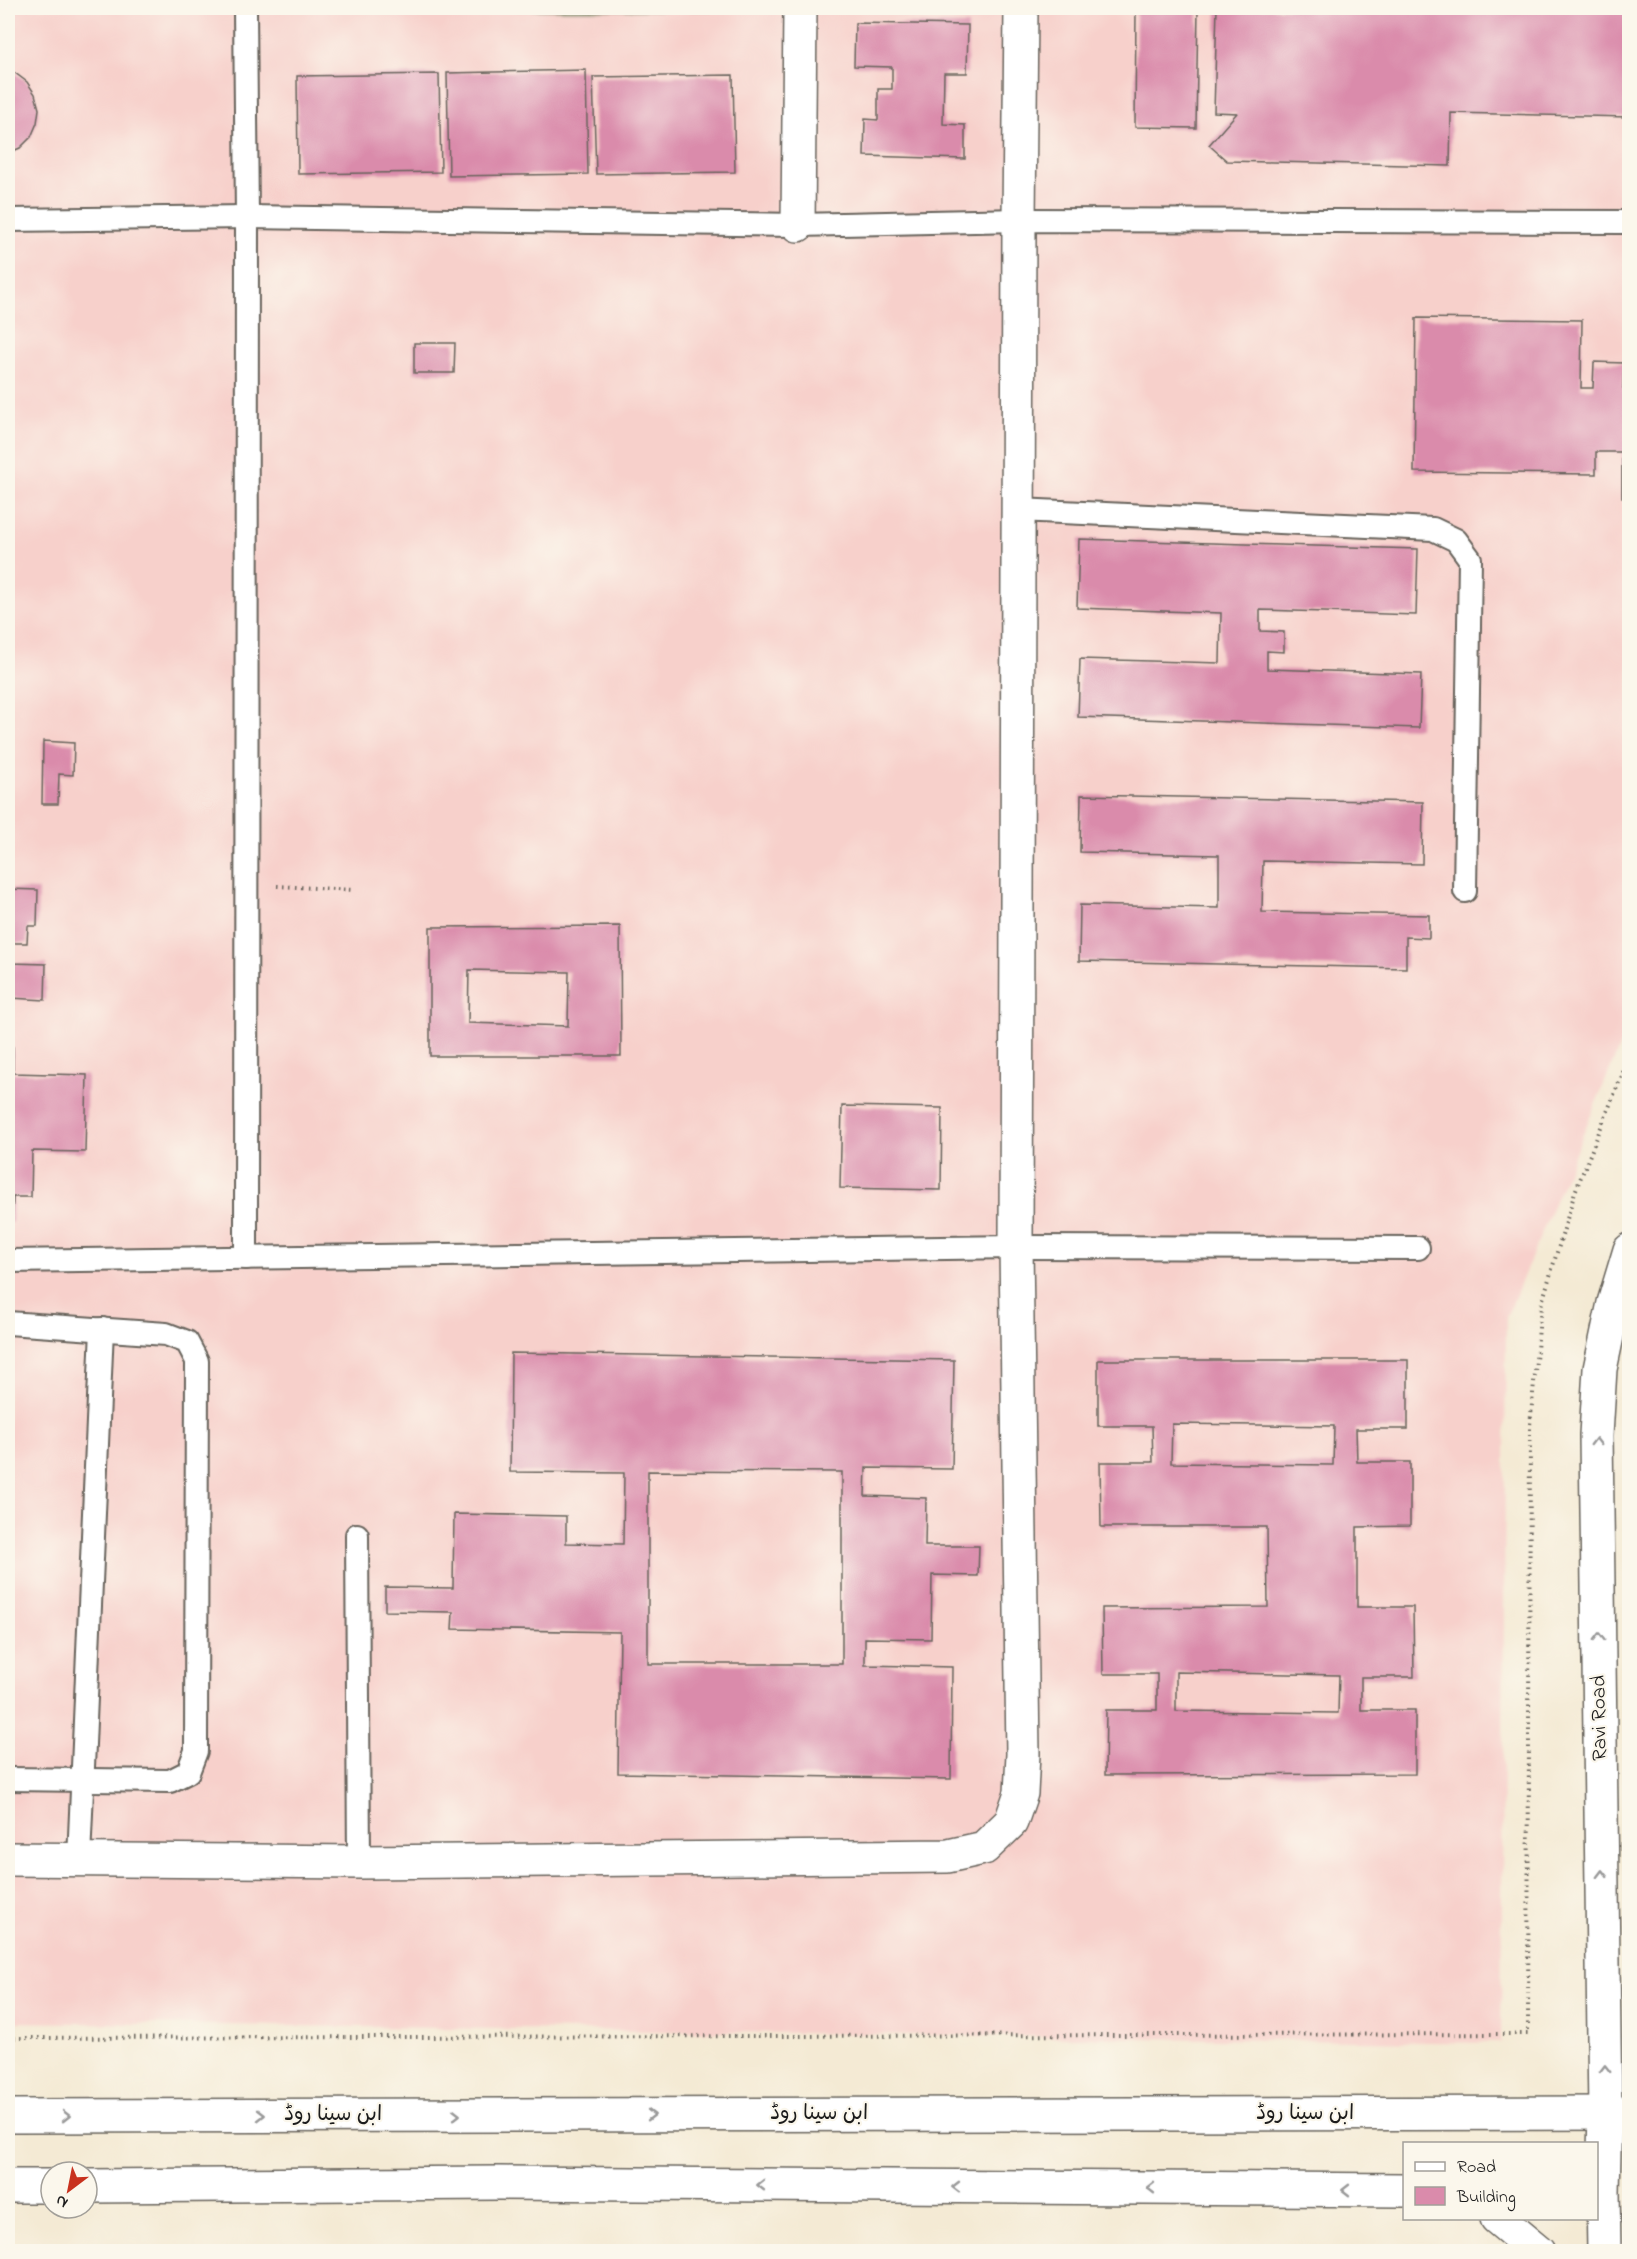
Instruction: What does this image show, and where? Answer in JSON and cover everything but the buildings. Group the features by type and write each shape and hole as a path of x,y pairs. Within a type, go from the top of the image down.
{"street":[{"path":"798,225 800,8"},
{"path":"8,1859 359,1862 948,1856 984,1848 1011,1822 1021,1793 1023,1754 1016,1247 1019,220 1022,8"},
{"name":"Ravi Road","path":"1604,2252 1617,2113 1596,1435 1600,1369 1614,1303 1629,1250"},
{"name":"ابن سینا روڈ","path":"8,2116 1617,2113"},
{"path":"99,2186 512,2184 1403,2190"},
{"path":"8,2186 39,2186"},
{"path":"1499,2220 1538,2252"}],"lane":[{"path":"245,8 247,217 246,1258"},
{"path":"8,220 247,217 798,225 1019,220 1629,222"},
{"path":"1018,510 1433,529 1456,540 1470,559 1466,891"},
{"path":"8,1261 1016,1247 1418,1248"},
{"path":"8,1323 166,1334 187,1342 197,1361 196,1751 189,1772 170,1781 8,1779"},
{"path":"79,1859 102,1329"},
{"path":"357,1535 359,1862"}],"path":[{"path":"247,884 354,890"},
{"path":"8,2038 1528,2034 1530,1426 1541,1306 1575,1192 1629,1055"}],"shaded area":[{"path":"8,8 1629,8 1629,1024 1506,1318 1501,2043 8,2022"}],"green space":[{"path":"764,8 764,10 281,9"}]}
